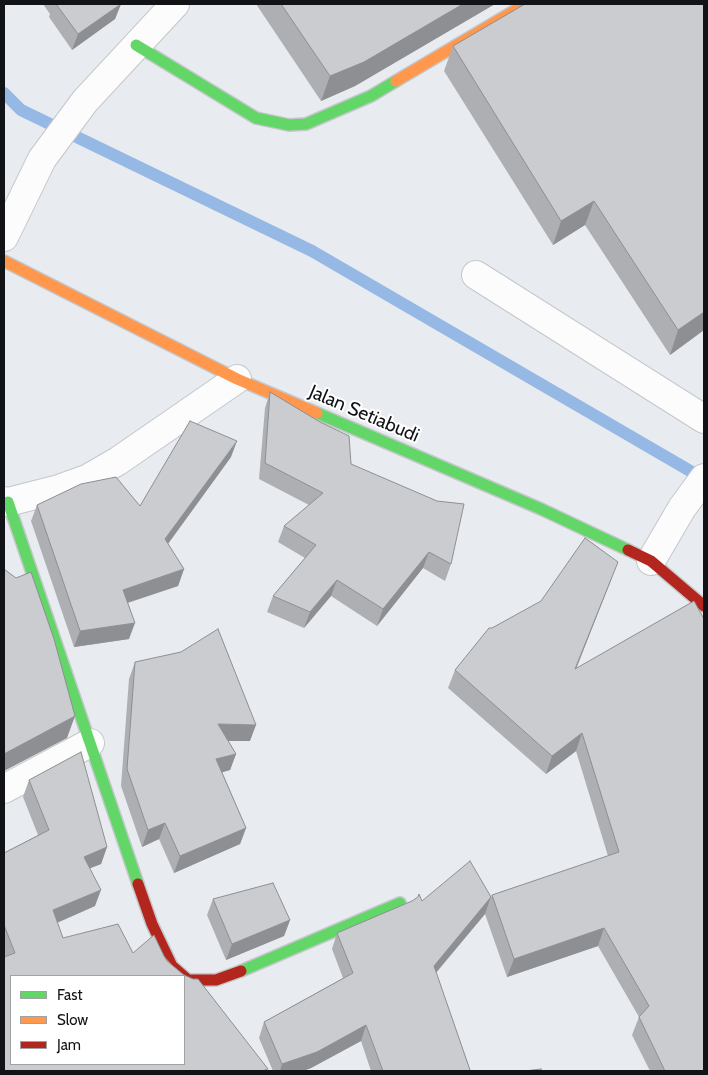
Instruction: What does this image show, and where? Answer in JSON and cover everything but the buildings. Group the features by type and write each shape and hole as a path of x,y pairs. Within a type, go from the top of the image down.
{"street":[{"path":"4,237 42,159 85,101 176,4"},
{"path":"136,45 256,118 289,125 306,124 372,96 526,4"},
{"name":"Jalan Setiabudi","path":"4,261 237,378 541,509 650,561 704,606"},
{"path":"476,276 704,419"},
{"path":"182,975 172,966 152,924 6,501 59,489 88,479 118,462 237,378"},
{"path":"650,561 682,508 704,478"},
{"path":"4,789 90,743"},
{"path":"185,977 188,980 216,980 237,973 400,903"}],"waterway":[{"path":"4,93 21,110 312,251 704,479"}],"traffic: fast":[{"path":"136,45 256,118 289,125 306,124 371,96 396,81"},
{"path":"317,413 541,509 628,550"},
{"path":"8,502 138,884"},
{"path":"241,971 400,903"}],"traffic: slow":[{"path":"396,81 526,4"},
{"path":"4,261 237,379 317,413"}],"traffic: jam":[{"path":"628,550 651,561 704,606"},
{"path":"138,884 152,924 172,966 182,975"},
{"path":"185,977 188,980 216,980 241,971"}]}
